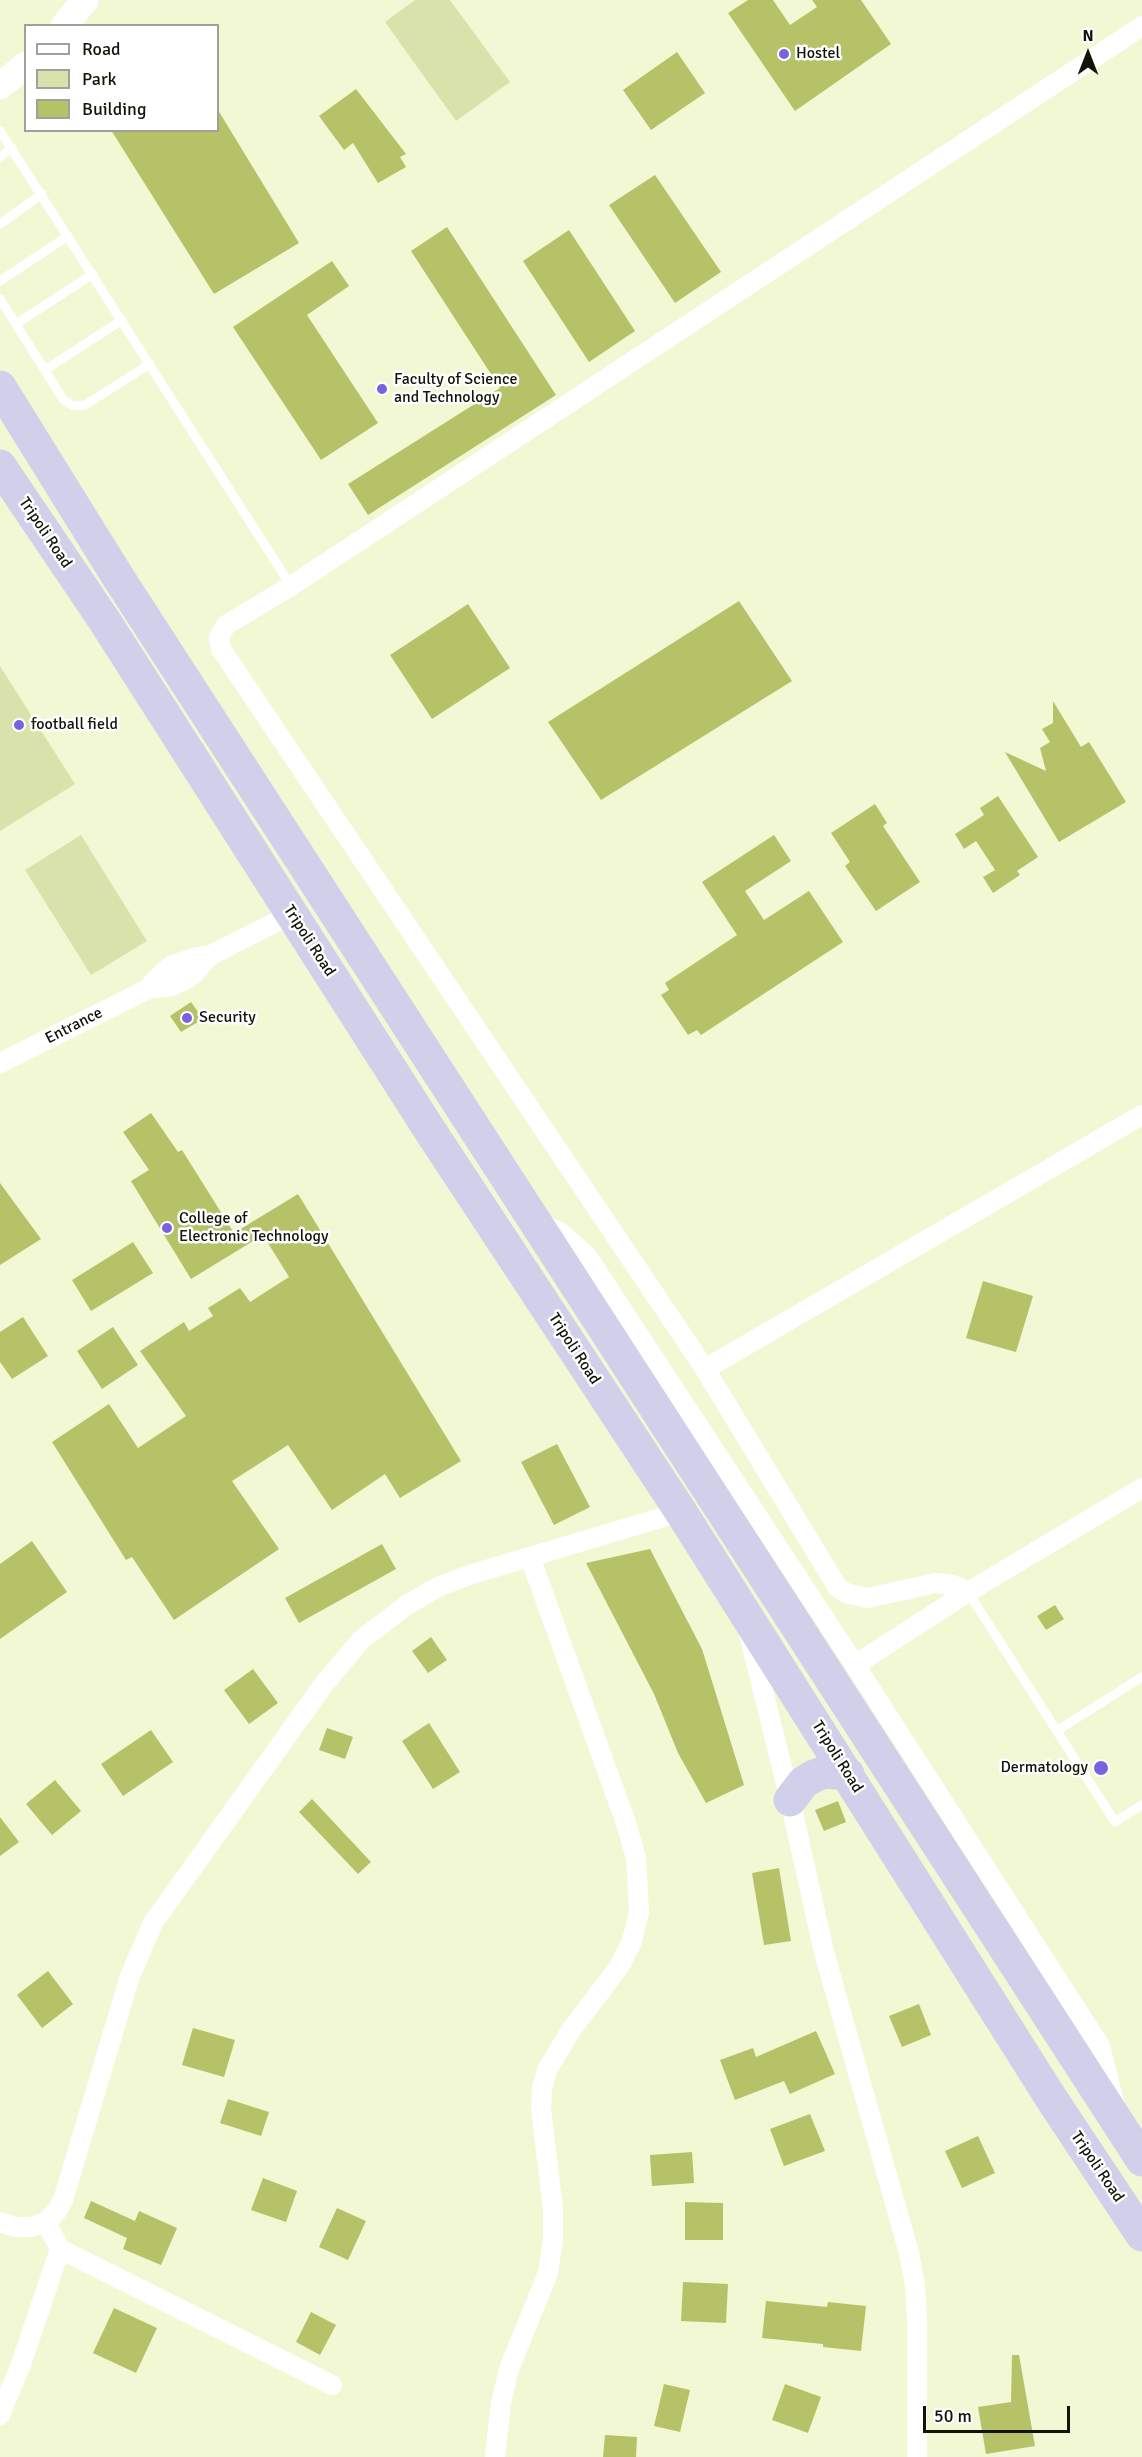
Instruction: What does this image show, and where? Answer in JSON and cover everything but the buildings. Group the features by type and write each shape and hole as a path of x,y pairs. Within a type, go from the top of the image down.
{"highway":[{"path":"0,387 118,577 1142,2160"},
{"name":"Tripoli Road","path":"0,466 104,620 429,1130 681,1512 1051,2098 1142,2235"},
{"path":"790,1800 804,1782 814,1776 825,1772 848,1774"}],"street":[{"path":"66,24 85,0"},
{"path":"968,1592 953,1585 936,1583 868,1598 848,1594 838,1588 705,1369 221,650 219,637 226,626 291,586 1142,26"},
{"path":"0,86 24,67"},
{"name":"Entrance","path":"0,1063 148,989 172,965 191,958 209,956 292,914"},
{"path":"705,1369 1142,1115"},
{"path":"535,1222 560,1232 588,1256 855,1665 1100,2046 1108,2071 1119,2124"},
{"path":"855,1665 968,1592 1142,1488"},
{"path":"0,2222 15,2227 31,2227 46,2222 63,2200 130,1976 144,1941 167,1902 324,1684 361,1640 407,1605 438,1587 472,1574 681,1512"},
{"path":"495,2457 501,2403 509,2369 548,2273 553,2239 553,2209 541,2109 542,2088 547,2070 571,2031 619,1967 632,1941 639,1912 636,1858 626,1823 530,1557"},
{"path":"741,1605 790,1800 824,1952 909,2253 915,2285 917,2319 917,2457"},
{"path":"46,2222 60,2249 332,2385"},
{"path":"0,2415 20,2367 60,2249"}],"lane":[{"path":"0,130 291,586"},
{"path":"0,157 12,148"},
{"path":"0,224 42,194"},
{"path":"0,281 68,236"},
{"path":"16,324 93,274"},
{"path":"0,299 63,399 73,406 85,405 150,364"},
{"path":"45,370 122,320"},
{"path":"968,1592 1115,1822 1142,1805"},
{"path":"1058,1730 1142,1677"}],"green space":[{"path":"415,0 450,0 510,82 456,121 385,22"},
{"name":"football field","path":"0,666 75,784 0,831"},
{"path":"81,835 147,941 91,975 25,870"}],"place":[{"name":"Hostel","path":"784,54"},
{"name":"Faculty of Science and Technology","path":"382,389"},
{"name":"football field","path":"19,725"},
{"name":"Security","path":"187,1018"},
{"name":"College of Electronic Technology","path":"167,1228"},
{"name":"Dermatology","path":"1101,1768"}]}
